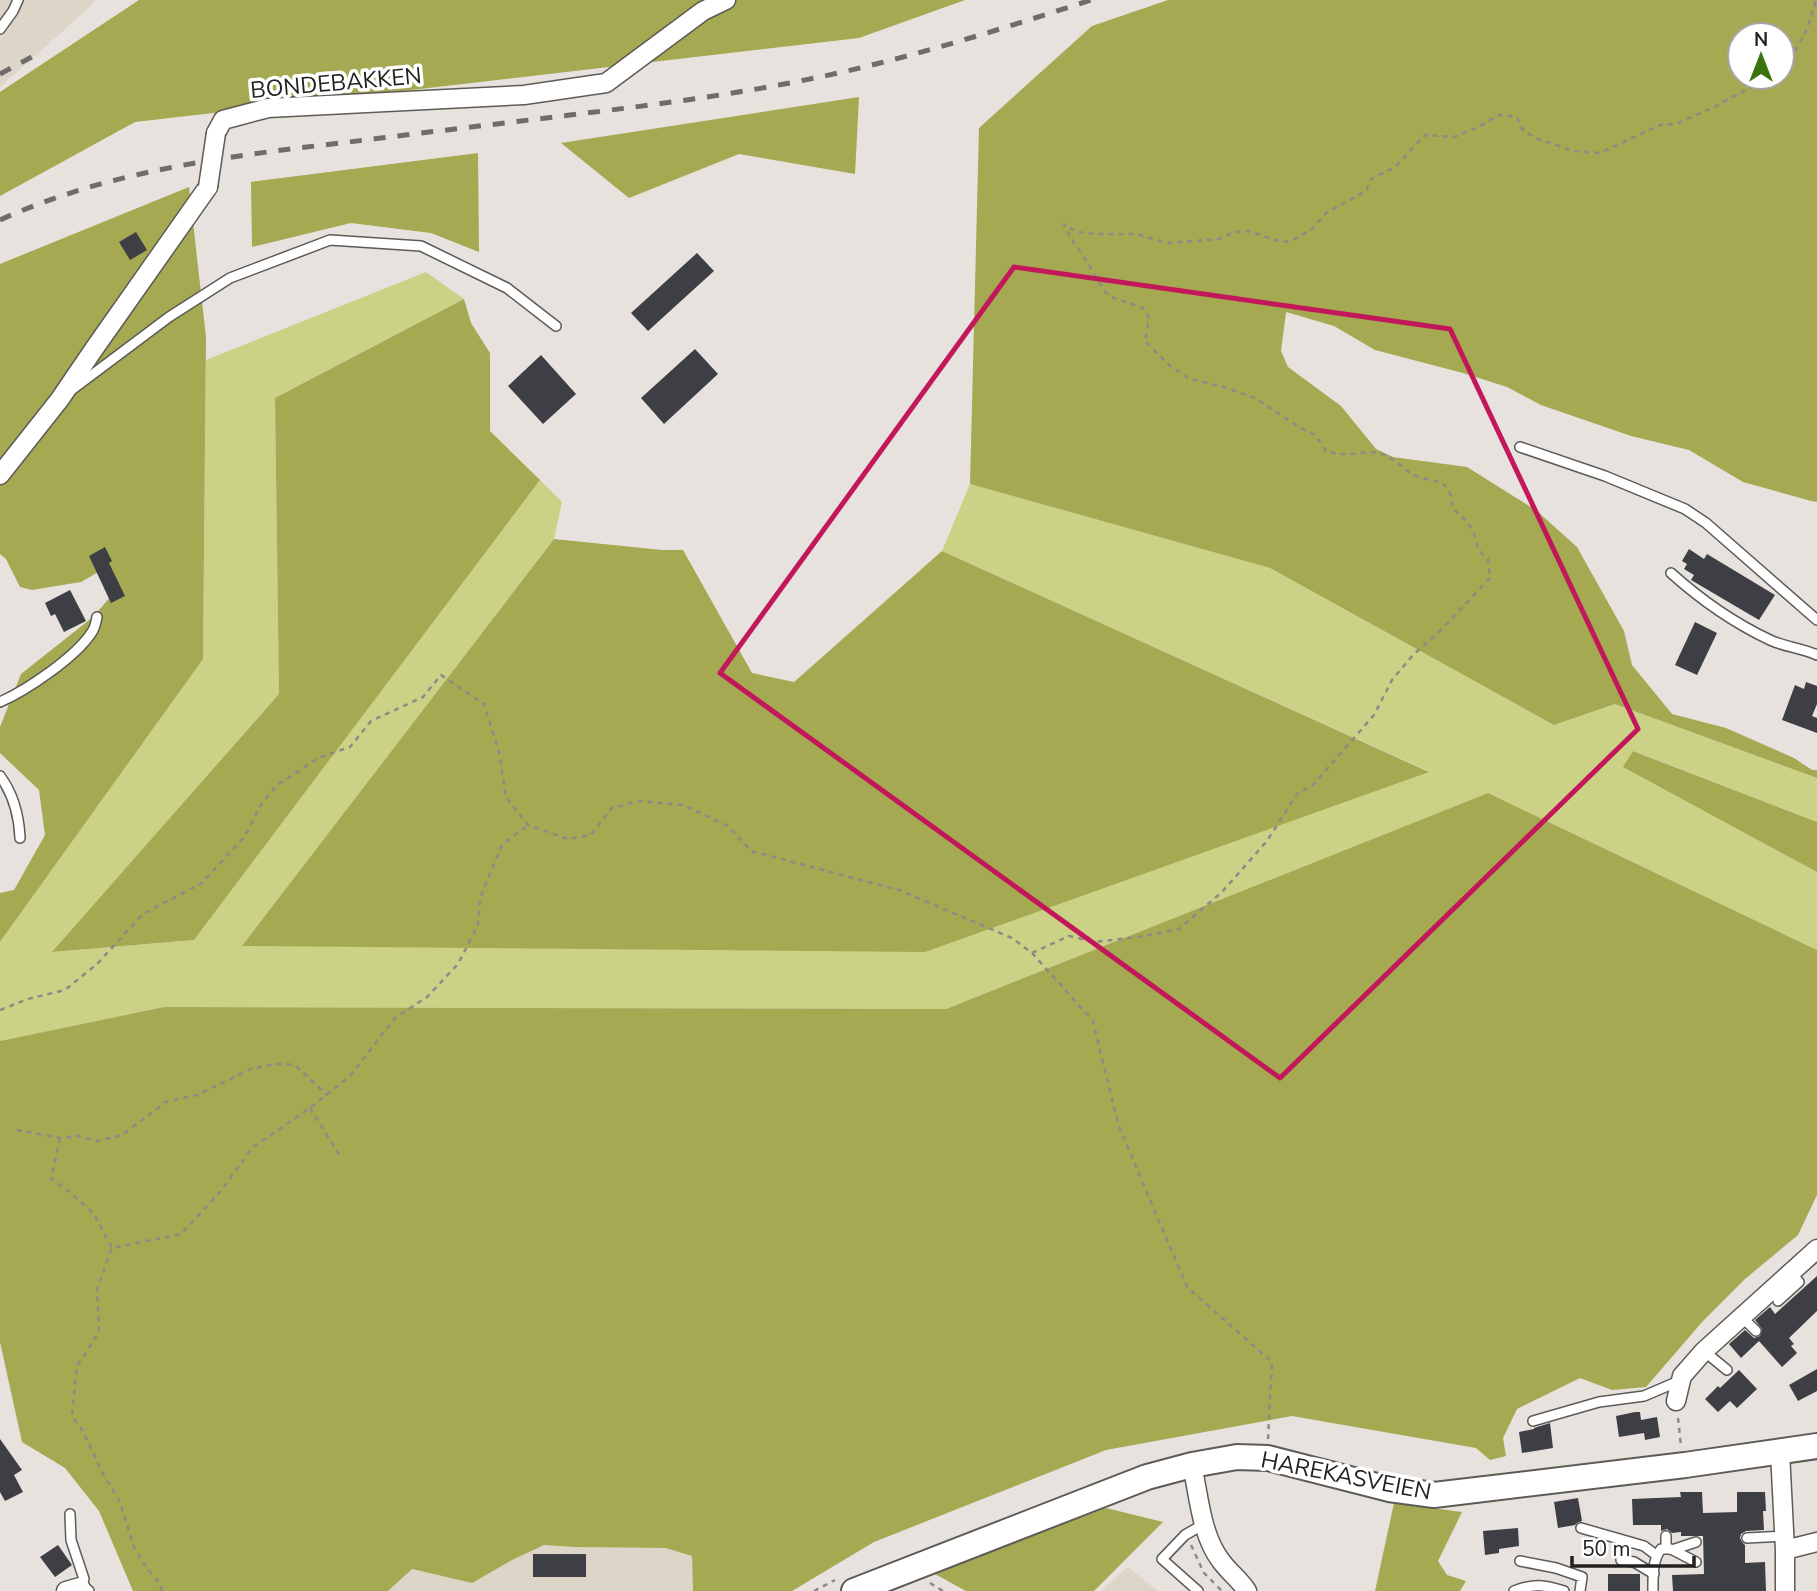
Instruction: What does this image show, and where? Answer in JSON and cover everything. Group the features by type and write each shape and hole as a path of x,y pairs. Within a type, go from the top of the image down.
{"street":[{"name":"BONDEBAKKEN","path":"0,475 61,398 208,187 216,133 223,120 268,108 524,95 606,83 703,11 726,0"},
{"path":"1676,1401 1682,1376 1704,1351 1817,1249"},
{"name":"HAREKASVEIEN","path":"854,1591 1147,1477 1237,1457 1268,1458 1389,1489 1434,1495 1817,1446"},
{"path":"1780,1452 1785,1591"},
{"path":"1192,1465 1204,1524 1211,1543 1220,1560 1247,1591"},
{"path":"1785,1543 1817,1542"}],"lane":[{"path":"0,29 18,0"},
{"path":"61,398 169,317 230,278 330,240 421,246 508,288 556,326"},
{"path":"1520,447 1605,476 1685,509 1706,523 1817,620"},
{"path":"1671,573 1692,592 1742,625 1772,641 1817,655"},
{"path":"0,702 62,662 92,633 97,617"},
{"path":"0,776 19,817 20,838"},
{"path":"1778,1301 1799,1282 1791,1273"},
{"path":"1742,1317 1756,1331"},
{"path":"1704,1351 1727,1370"},
{"path":"1533,1421 1599,1402 1644,1396 1681,1380"},
{"path":"71,1514 71,1540 84,1579 78,1590"},
{"path":"1198,1591 1162,1559 1185,1535 1204,1524"},
{"path":"1581,1528 1644,1545 1656,1555"},
{"path":"1665,1536 1669,1550"},
{"path":"1747,1538 1785,1543"},
{"path":"1669,1550 1696,1542"},
{"path":"1653,1591 1656,1555 1661,1549 1696,1562"},
{"path":"1621,1560 1634,1562 1654,1574"},
{"path":"1520,1561 1556,1568 1582,1577 1580,1591"},
{"path":"1514,1591 1542,1584 1559,1590"}],"path":[{"path":"1796,50 1810,26 1816,0"},
{"path":"1031,953 1069,936 1095,942 1179,929 1222,892 1267,841 1297,794 1313,785 1374,715 1392,680 1490,578 1488,559 1479,551 1467,521 1452,508 1452,496 1440,481 1413,475 1381,453 1345,455 1326,451 1315,435 1255,398 1188,379 1170,366 1145,341 1149,318 1143,308 1105,292 1064,224 1077,232 1137,233 1166,243 1219,239 1234,232 1249,231 1288,242 1310,231 1326,214 1366,191 1371,179 1395,167 1425,135 1454,137 1499,115 1517,117 1521,128 1535,138 1574,151 1600,153 1660,125 1676,124 1744,91"},
{"path":"0,1010 28,999 65,990 97,964 143,914 202,883 245,836 260,806 276,786 318,758 349,747 371,721 423,697 441,675 484,704 499,752 506,797 527,825 568,839 591,835 612,808 639,801 683,805 728,826 751,852 899,890 1012,938 1031,953 1093,1021 1118,1124 1187,1287 1272,1362 1268,1439"},
{"path":"112,1248 181,1234 220,1192 253,1147 349,1077 395,1018 427,997 458,964 478,925 480,898 502,845 527,825"},
{"path":"18,1130 60,1138 78,1136 97,1141 122,1135 166,1102 197,1095 251,1069 276,1064 295,1065 327,1095"},
{"path":"310,1108 340,1157"},
{"path":"60,1138 51,1179 94,1214 112,1248 97,1289 99,1332 77,1366 72,1416 83,1431 120,1502 134,1547 162,1591"},
{"path":"1676,1401 1681,1446"}],"highlighted area":[{"path":"1014,267 1450,329 1638,729 1280,1078 720,673"}],"shaded area":[{"path":"0,0 95,0 0,87"},
{"path":"544,1545 666,1548 685,1553 692,1556 693,1591 388,1591 411,1569 472,1583"},
{"path":"1129,1568 1158,1591 1101,1591"}],"green space":[{"path":"139,0 965,0 859,38 135,122 0,196 0,92"},
{"path":"1168,0 1817,0 1817,502 1743,482 1689,450 1631,436 1541,405 1507,387 1375,350 1334,326 1286,312 1281,351 1288,367 1341,406 1376,449 1393,457 1467,467 1537,511 1577,547 1624,631 1632,665 1672,714 1726,728 1794,758 1812,770 1817,770 1817,778 1615,704 1554,725 1270,568 970,484 979,128 1092,26"},
{"path":"859,97 855,174 739,154 629,198 561,143"},
{"path":"478,153 479,252 431,233 351,223 252,247 251,182"},
{"path":"189,187 206,337 203,659 0,942 0,893 14,890 45,835 39,790 0,753 0,727 21,674 93,617 118,588 109,566 81,582 32,590 20,587 6,559 0,554 0,264"},
{"path":"426,272 464,299 275,398 279,694 53,952 194,940 540,480 562,502 554,539 243,945 1428,771 942,551 970,484 1270,568 1554,725 1615,704 1817,778 1817,822 1634,751 1624,767 1817,872 1817,950 1488,793 946,1009 164,1007 0,1041 0,942 203,659 206,360"},
{"path":"464,299 471,323 490,353 490,431 540,480 194,940 52,952 279,694 275,398"},
{"path":"554,539 683,550 752,673 794,682 942,551 1429,772 925,952 242,946"},
{"path":"1633,751 1817,822 1817,872 1623,767"},
{"path":"1488,793 1817,950 1817,1195 1798,1235 1745,1279 1703,1321 1646,1387 1612,1390 1580,1378 1517,1409 1503,1438 1506,1456 1490,1460 1476,1448 1292,1416 1106,1450 874,1542 792,1591 693,1591 692,1556 666,1548 544,1545 472,1583 412,1569 388,1591 133,1591 99,1511 65,1468 22,1442 0,1342 0,1041 164,1007 946,1009"},
{"path":"1394,1503 1462,1512 1438,1561 1447,1575 1466,1581 1460,1591 1375,1591"},
{"path":"1106,1508 1163,1522 1094,1591 966,1591 933,1573"}],"building":[{"path":"136,232 147,250 130,260 119,242"},
{"path":"697,253 714,271 648,331 631,313"},
{"path":"695,349 718,374 664,424 641,398"},
{"path":"541,355 576,394 543,424 508,386"},
{"path":"105,547 112,561 109,563 125,596 111,603 89,556"},
{"path":"1689,549 1704,559 1707,554 1775,595 1759,620 1691,580 1694,575 1684,569 1687,564 1682,561"},
{"path":"70,590 86,621 64,632 55,614 51,616 45,603"},
{"path":"1695,622 1717,633 1697,675 1675,665"},
{"path":"1806,682 1817,686 1817,704 1812,716 1817,718 1817,733 1782,720 1795,685 1804,689"},
{"path":"1817,1276 1817,1311 1789,1338 1797,1353 1782,1367 1759,1341 1741,1358 1729,1344 1745,1330 1754,1338 1760,1336 1762,1329 1755,1320 1770,1307 1775,1314"},
{"path":"1817,1369 1817,1391 1798,1401 1789,1385"},
{"path":"1739,1370 1757,1389 1737,1408 1730,1401 1718,1412 1705,1399"},
{"path":"1640,1412 1641,1420 1657,1417 1660,1437 1645,1440 1644,1433 1619,1437 1616,1416"},
{"path":"1550,1423 1553,1448 1522,1453 1519,1432"},
{"path":"0,1439 22,1470 14,1475 23,1492 5,1501 0,1492"},
{"path":"1680,1492 1702,1492 1703,1513 1737,1512 1737,1492 1765,1492 1764,1530 1746,1531 1740,1538 1745,1545 1745,1563 1765,1562 1766,1591 1673,1591 1672,1575 1704,1574 1703,1536 1681,1536 1681,1532 1672,1533 1667,1529 1661,1531 1661,1525 1633,1525 1632,1499 1681,1497"},
{"path":"1578,1498 1582,1521 1558,1528 1554,1502"},
{"path":"1518,1528 1519,1546 1499,1549 1499,1553 1485,1555 1483,1531"},
{"path":"58,1545 72,1565 55,1577 40,1557"},
{"path":"533,1554 586,1554 586,1577 533,1577"},
{"path":"1608,1574 1640,1574 1640,1591 1608,1591"}],"railway":[{"path":"0,220 84,189 127,177 215,160 677,101 810,79 930,50 1091,0"},
{"path":"0,74 39,53"}]}
